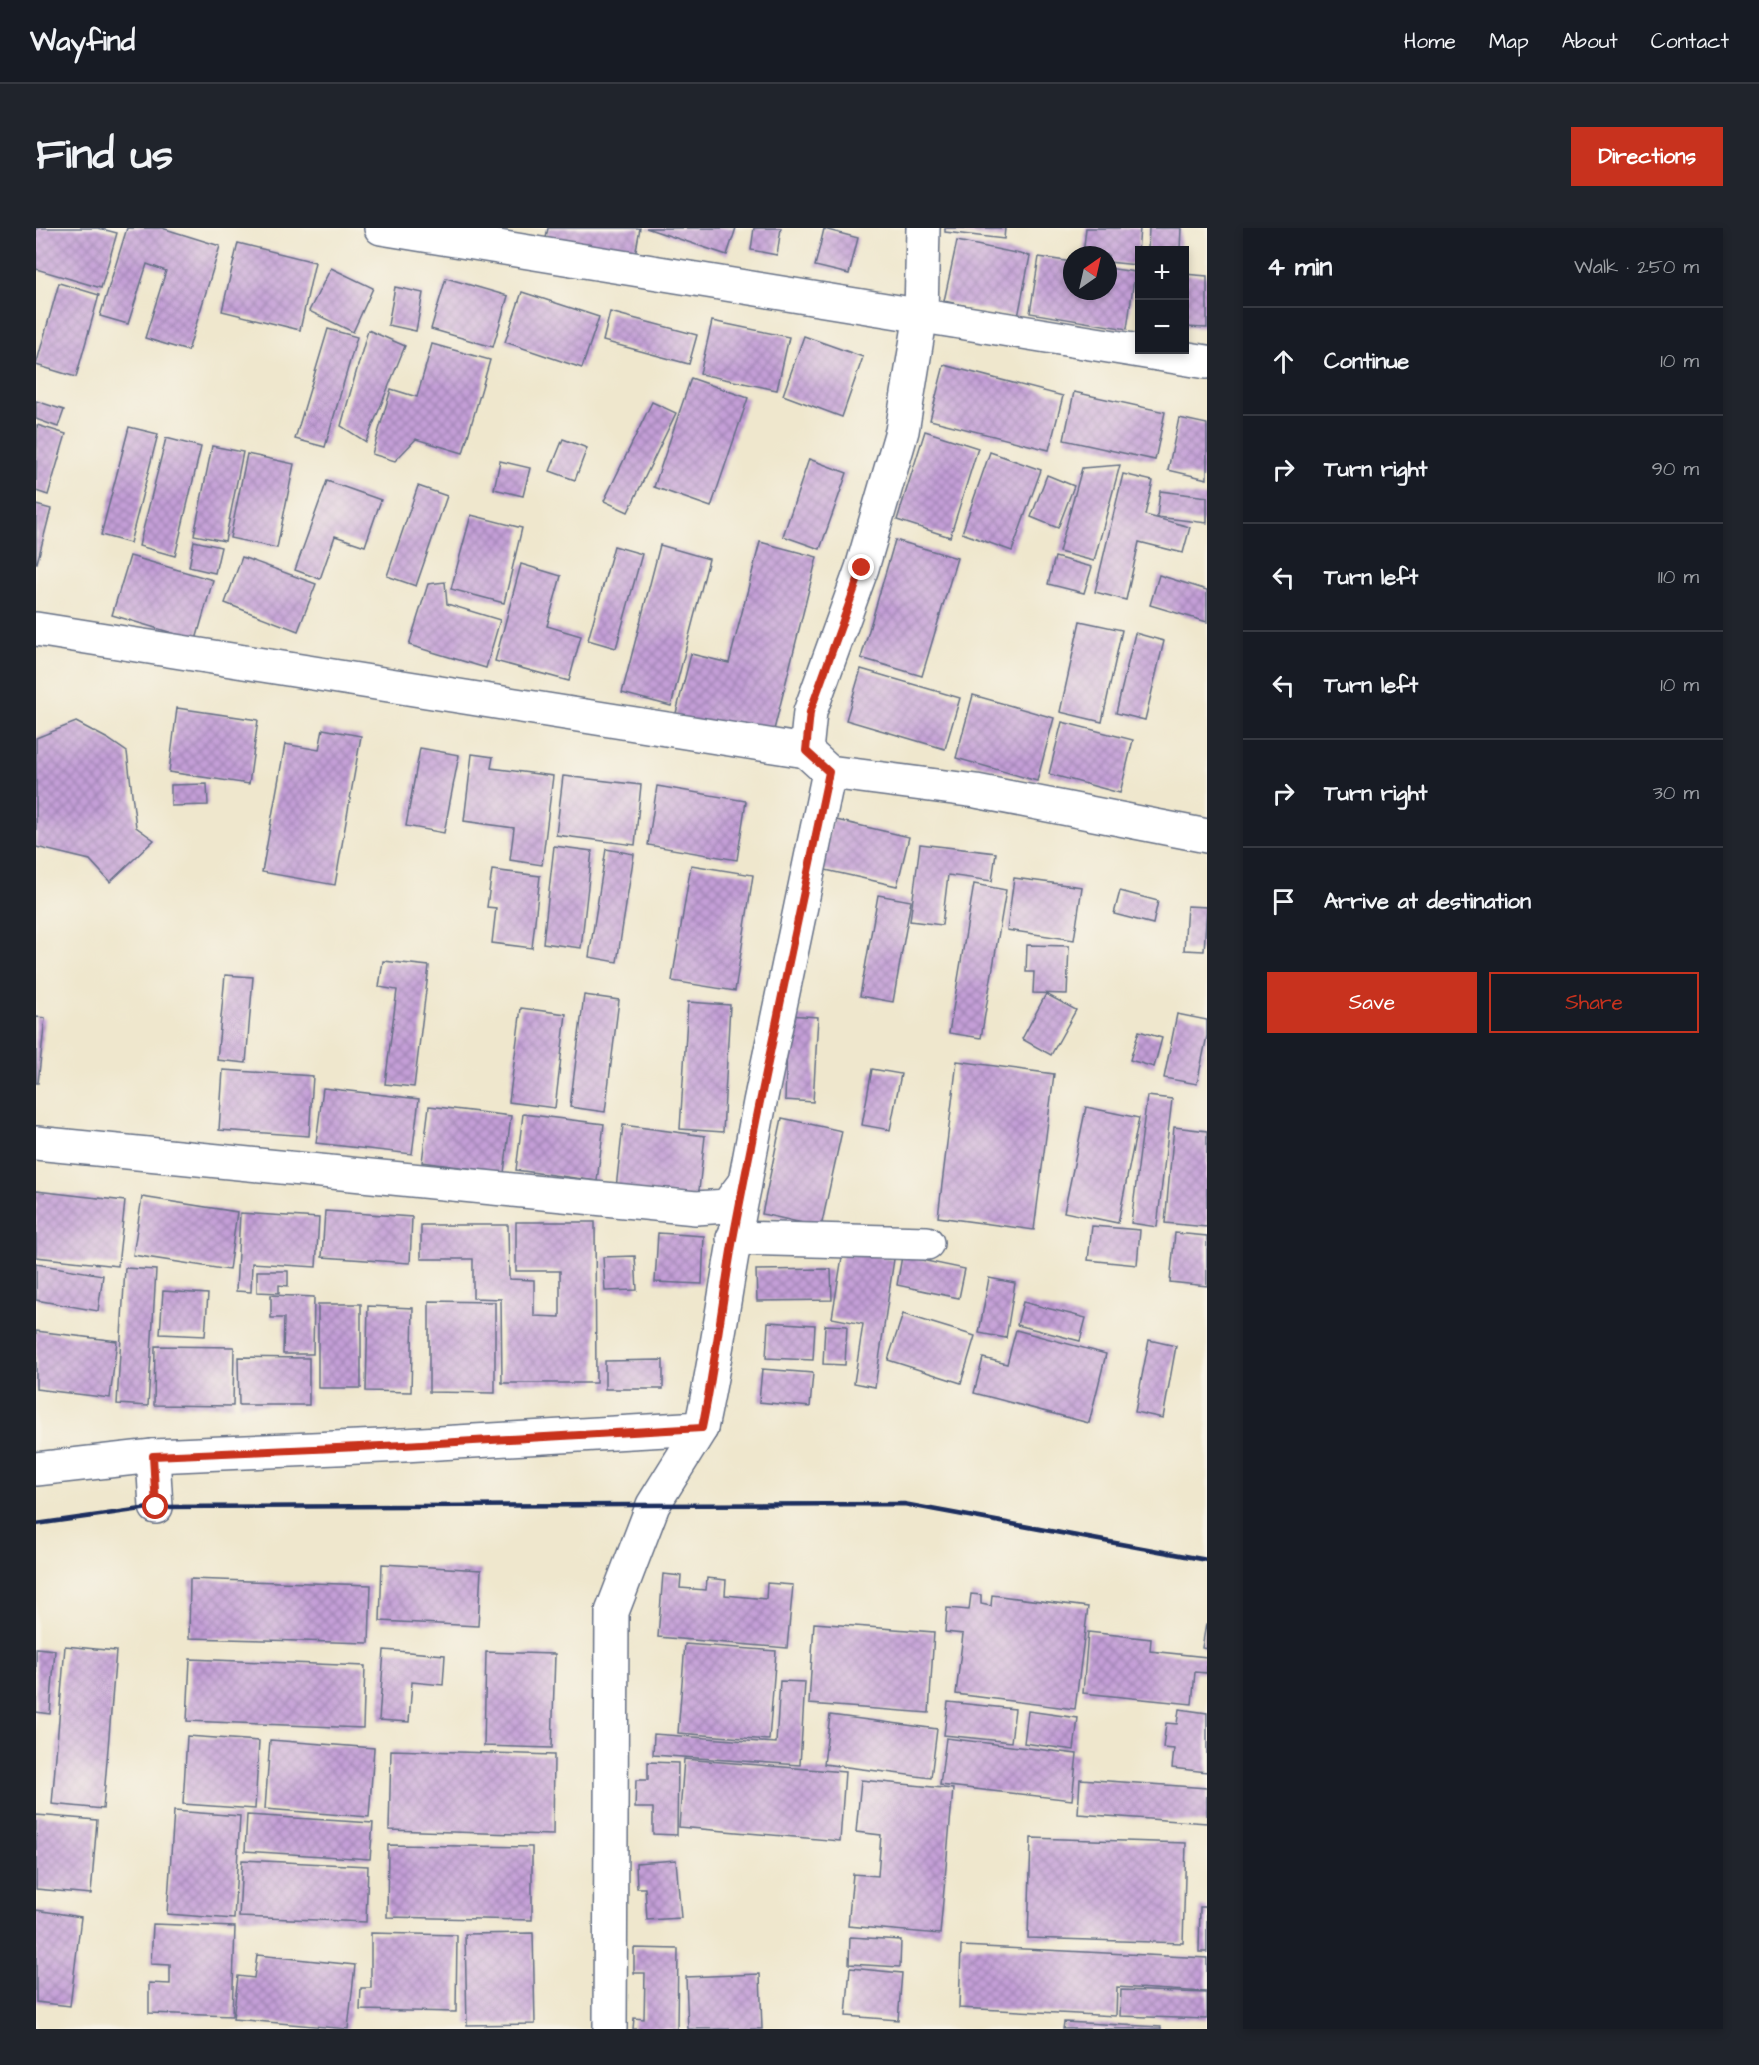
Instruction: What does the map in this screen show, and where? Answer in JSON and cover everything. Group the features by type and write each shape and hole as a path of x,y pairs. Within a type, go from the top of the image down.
{"street":[{"path":"381,228 1207,362"},
{"path":"610,2029 612,1612 653,1505 702,1428 817,761 810,712 862,568 902,431 921,314 923,228"},
{"path":"36,629 817,761 1207,836"},
{"path":"36,1143 696,1208 727,1206 745,1182"},
{"path":"733,1238 927,1244"},
{"path":"36,1469 153,1456 702,1428"},
{"path":"153,1456 156,1507"}],"building":[{"path":"36,228 98,228 117,233 101,288 36,269"},
{"path":"127,228 162,228 220,246 188,351 145,338 166,271 147,264 128,324 100,316"},
{"path":"548,228 640,228 635,256 546,238"},
{"path":"646,228 736,228 727,255"},
{"path":"754,228 781,228 777,255 751,250"},
{"path":"945,228 1005,228 1004,239 945,232"},
{"path":"1086,228 1140,228 1139,246 1135,246 1135,265 1117,263 1117,246 1084,246"},
{"path":"1149,228 1181,228 1180,246 1148,246"},
{"path":"824,229 858,238 849,274 815,266"},
{"path":"957,241 1030,256 1018,317 944,301"},
{"path":"238,243 315,262 300,330 222,311"},
{"path":"1039,257 1063,261 1063,300 1117,300 1117,269 1135,272 1127,329 1030,313"},
{"path":"331,268 373,288 353,332 309,311"},
{"path":"1189,274 1207,276 1207,328 1189,327"},
{"path":"446,278 508,296 493,347 431,329"},
{"path":"59,283 99,295 76,377 36,365"},
{"path":"395,287 423,293 416,331 388,325"},
{"path":"522,292 599,317 582,368 505,342"},
{"path":"610,312 697,335 689,364 603,341"},
{"path":"712,321 789,337 777,390 700,374"},
{"path":"328,329 357,337 325,447 295,439"},
{"path":"368,330 405,346 366,442 341,426"},
{"path":"804,336 863,357 842,417 783,395"},
{"path":"432,344 490,360 463,453 416,439 395,461 372,454 391,389 417,397"},
{"path":"944,365 1063,396 1049,450 930,420"},
{"path":"691,378 748,398 711,507 654,487"},
{"path":"1074,392 1165,412 1155,460 1064,440"},
{"path":"36,401 64,410 58,427 36,419"},
{"path":"652,402 676,413 628,512 604,501"},
{"path":"1179,418 1207,424 1207,479 1168,470"},
{"path":"37,425 66,434 48,495 36,491"},
{"path":"129,427 158,434 130,543 101,535"},
{"path":"925,431 978,448 950,537 897,520"},
{"path":"166,438 201,447 175,556 139,546"},
{"path":"563,439 587,448 575,480 550,471"},
{"path":"212,446 243,452 225,541 194,535"},
{"path":"990,452 1041,470 1012,551 962,533"},
{"path":"247,454 294,464 277,548 230,538"},
{"path":"809,459 847,473 820,549 783,536"},
{"path":"500,461 530,468 523,496 494,489"},
{"path":"1120,465 1094,561 1059,552 1082,468"},
{"path":"1123,474 1153,481 1145,515 1190,527 1183,553 1139,542 1126,600 1095,592"},
{"path":"1047,475 1074,486 1058,528 1031,517"},
{"path":"327,481 381,500 365,546 335,536 320,579 295,570"},
{"path":"418,486 447,496 416,586 387,576"},
{"path":"1160,491 1207,497 1207,523 1157,517"},
{"path":"36,505 51,509 37,563 36,563"},
{"path":"471,515 522,528 504,603 451,589"},
{"path":"895,540 957,558 922,676 861,658"},
{"path":"194,541 221,547 215,573 189,567"},
{"path":"760,542 817,557 771,742 675,717 691,654 729,663"},
{"path":"660,545 709,559 671,706 622,693"},
{"path":"614,546 642,554 616,648 588,640"},
{"path":"130,556 213,580 196,640 112,615"},
{"path":"242,557 316,584 298,631 225,603"},
{"path":"1055,557 1092,567 1084,593 1048,584"},
{"path":"521,564 561,576 547,626 581,636 569,681 495,661"},
{"path":"1159,575 1207,590 1207,622 1150,605"},
{"path":"445,582 447,604 500,620 486,668 409,645 428,584"},
{"path":"1080,621 1122,630 1102,722 1060,712"},
{"path":"1135,633 1164,641 1145,720 1116,713"},
{"path":"861,669 960,698 945,749 846,720"},
{"path":"973,695 1054,718 1037,781 956,758"},
{"path":"177,708 258,720 249,784 169,772"},
{"path":"76,722 127,752 136,827 154,840 110,882 90,860 36,847 36,738"},
{"path":"1062,722 1133,740 1120,793 1049,774"},
{"path":"323,729 361,736 335,885 262,872 285,744 319,750"},
{"path":"420,748 459,755 444,833 406,826"},
{"path":"472,754 493,757 491,768 553,776 542,865 510,860 514,828 464,821"},
{"path":"563,776 641,785 635,845 556,835"},
{"path":"207,784 208,805 171,806 171,785"},
{"path":"657,786 746,801 737,860 648,845"},
{"path":"832,819 909,837 897,886 821,869"},
{"path":"920,844 996,853 992,881 948,875 942,925 910,921"},
{"path":"554,846 592,851 581,948 543,943"},
{"path":"606,849 634,854 617,962 589,957"},
{"path":"691,865 753,875 735,991 672,981"},
{"path":"492,870 540,876 532,948 492,943 496,908 487,907"},
{"path":"1014,878 1082,887 1074,940 1007,930"},
{"path":"974,884 1006,890 981,1038 949,1033"},
{"path":"1120,891 1158,901 1153,924 1114,914"},
{"path":"878,895 911,901 893,1002 860,996"},
{"path":"1187,906 1207,907 1204,951 1184,950"},
{"path":"1027,945 1069,946 1067,994 1033,993 1034,972 1026,972"},
{"path":"383,961 429,966 414,1087 385,1084 397,990 379,987"},
{"path":"225,975 253,977 246,1063 217,1060"},
{"path":"1046,994 1076,1010 1051,1055 1022,1039"},
{"path":"584,995 619,1000 605,1112 570,1107"},
{"path":"688,1002 730,1005 723,1132 680,1129"},
{"path":"521,1008 566,1014 555,1108 509,1102"},
{"path":"1177,1014 1207,1020 1207,1036 1197,1084 1164,1078"},
{"path":"788,1015 818,1017 813,1102 785,1100"},
{"path":"36,1017 45,1018 38,1083 36,1083"},
{"path":"1139,1031 1162,1038 1154,1067 1130,1060"},
{"path":"957,1061 1054,1074 1034,1230 938,1217"},
{"path":"872,1069 901,1074 890,1130 862,1125"},
{"path":"223,1070 313,1076 309,1136 219,1130"},
{"path":"323,1088 419,1099 412,1154 316,1143"},
{"path":"1147,1096 1172,1099 1157,1227 1131,1223"},
{"path":"429,1106 511,1116 504,1173 422,1162"},
{"path":"1086,1107 1139,1118 1118,1223 1064,1212"},
{"path":"523,1114 604,1124 597,1181 516,1170"},
{"path":"782,1118 842,1131 821,1227 762,1214"},
{"path":"623,1125 705,1136 698,1199 616,1188"},
{"path":"1174,1127 1207,1131 1207,1227 1165,1223"},
{"path":"36,1191 125,1201 118,1266 36,1257"},
{"path":"142,1197 237,1212 229,1270 133,1255"},
{"path":"325,1211 412,1217 410,1263 322,1257"},
{"path":"240,1213 319,1218 316,1267 252,1263 251,1292 236,1291"},
{"path":"516,1222 595,1222 596,1383 502,1383 501,1299 473,1298 473,1259 421,1259 421,1225 508,1225 509,1279 534,1280 534,1316 560,1317 560,1271 516,1271"},
{"path":"1092,1226 1140,1230 1137,1265 1088,1260"},
{"path":"658,1233 704,1236 702,1284 655,1282"},
{"path":"1175,1233 1207,1236 1207,1286 1170,1282"},
{"path":"843,1251 894,1259 875,1387 854,1383 863,1324 832,1318"},
{"path":"635,1256 637,1290 605,1291 603,1257"},
{"path":"902,1256 965,1269 959,1298 897,1285"},
{"path":"36,1264 103,1275 98,1311 36,1300"},
{"path":"125,1268 156,1270 148,1406 117,1404"},
{"path":"831,1269 832,1300 757,1301 756,1270"},
{"path":"257,1271 288,1271 288,1286 279,1285 279,1293 257,1292"},
{"path":"989,1278 1015,1283 1006,1338 979,1333"},
{"path":"163,1291 208,1294 205,1336 160,1334"},
{"path":"271,1295 314,1297 313,1354 283,1354 284,1318 271,1318"},
{"path":"429,1301 495,1302 495,1393 429,1392"},
{"path":"1023,1302 1086,1318 1080,1341 1017,1325"},
{"path":"318,1304 361,1304 361,1388 318,1388"},
{"path":"368,1306 413,1308 411,1392 366,1391"},
{"path":"903,1314 975,1336 961,1383 888,1360"},
{"path":"768,1322 815,1325 813,1360 766,1358"},
{"path":"825,1325 847,1326 845,1365 823,1364"},
{"path":"1016,1330 1106,1354 1089,1423 974,1393 983,1358 1007,1364"},
{"path":"36,1331 117,1341 110,1398 36,1389"},
{"path":"1149,1340 1176,1346 1163,1418 1135,1412"},
{"path":"155,1346 234,1347 233,1406 154,1405"},
{"path":"238,1357 309,1358 309,1405 239,1405"},
{"path":"663,1360 663,1389 605,1389 605,1361"},
{"path":"762,1369 813,1373 810,1407 759,1402"},
{"path":"382,1564 481,1570 478,1626 380,1621"},
{"path":"663,1574 681,1576 680,1588 706,1590 707,1578 726,1580 725,1595 766,1599 767,1583 793,1585 787,1648 658,1637"},
{"path":"190,1579 371,1585 369,1643 189,1638"},
{"path":"971,1594 981,1595 981,1604 991,1606 992,1595 1088,1607 1075,1709 956,1694 963,1634 945,1632 947,1608 969,1610"},
{"path":"814,1623 934,1632 929,1713 809,1704"},
{"path":"1207,1624 1207,1649 1202,1648"},
{"path":"1088,1632 1151,1639 1150,1651 1207,1657 1207,1673 1195,1672 1192,1704 1083,1693"},
{"path":"685,1644 776,1651 769,1740 678,1733"},
{"path":"65,1646 116,1651 103,1809 52,1804"},
{"path":"36,1648 55,1650 50,1714 36,1712"},
{"path":"384,1650 445,1655 443,1685 412,1682 409,1722 379,1720"},
{"path":"486,1652 555,1654 552,1748 484,1746"},
{"path":"190,1659 365,1666 363,1728 187,1721"},
{"path":"780,1681 805,1682 800,1765 653,1755 654,1734 776,1743"},
{"path":"948,1702 1015,1709 1011,1742 944,1735"},
{"path":"1179,1709 1207,1713 1207,1772 1172,1768 1174,1749 1163,1748 1166,1723 1177,1724"},
{"path":"1028,1711 1078,1718 1074,1750 1024,1743"},
{"path":"830,1715 937,1729 931,1778 824,1764"},
{"path":"187,1736 259,1741 255,1809 183,1804"},
{"path":"946,1738 1077,1754 1072,1800 940,1785"},
{"path":"270,1740 374,1748 369,1817 265,1809"},
{"path":"391,1750 554,1755 553,1835 389,1830"},
{"path":"684,1759 845,1772 840,1841 679,1827"},
{"path":"648,1762 678,1763 677,1835 653,1834 653,1808 635,1808 636,1780 648,1780"},
{"path":"1080,1779 1207,1788 1207,1823 1078,1814"},
{"path":"861,1780 953,1789 940,1934 848,1926 853,1874 878,1876 881,1835 856,1832"},
{"path":"174,1811 240,1816 234,1919 167,1914"},
{"path":"36,1815 97,1820 91,1894 36,1889"},
{"path":"247,1815 373,1823 370,1859 245,1851"},
{"path":"1031,1838 1186,1843 1183,1943 1028,1938"},
{"path":"388,1845 532,1847 532,1920 387,1917"},
{"path":"242,1860 368,1866 366,1922 239,1917"},
{"path":"676,1860 681,1918 647,1920 645,1888 637,1888 636,1863"},
{"path":"1200,1907 1207,1907 1207,1952 1199,1952"},
{"path":"36,1910 81,1917 70,2006 36,2002"},
{"path":"153,1924 235,1927 232,2016 149,2013 149,1983 170,1984 170,1965 151,1964"},
{"path":"371,1933 457,1935 456,2012 360,2010 361,1988 371,1988"},
{"path":"533,1933 535,2024 467,2025 465,1934"},
{"path":"850,1937 901,1940 900,1967 849,1964"},
{"path":"961,1946 1207,1958 1207,1992 1117,1987 1116,2016 959,2008"},
{"path":"634,1948 678,1949 677,2029 633,2029 634,2018 644,2019 645,1973 634,1973"},
{"path":"257,1955 355,1965 348,2029 233,2019 238,1976 254,1978"},
{"path":"850,1968 902,1973 898,2020 846,2016"},
{"path":"760,1974 762,2029 688,2029 686,1977"},
{"path":"1121,1990 1207,1993 1207,2019 1120,2016"},
{"path":"1064,2022 1161,2027 1161,2029 1063,2029"}],"railway":[{"path":"36,1524 156,1507 904,1504 1207,1560"}],"route":[{"path":"156,1507 153,1456 702,1428 713,1373 714,1351 733,1238 829,772 806,751 810,712 862,568"}]}
